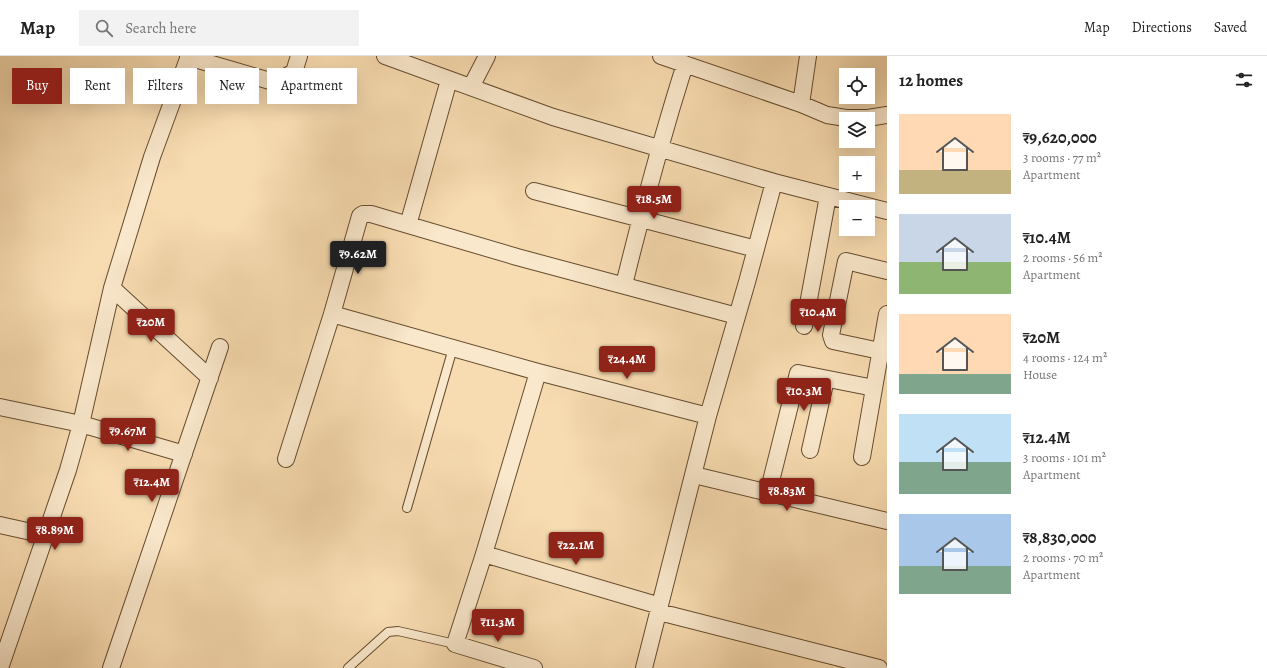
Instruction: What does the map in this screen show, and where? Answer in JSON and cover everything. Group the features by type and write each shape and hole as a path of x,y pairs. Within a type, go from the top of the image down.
{"street":[{"path":"0,668 5,635 46,535 68,470 112,288 152,157 188,57 270,81 283,78 294,72 300,56"},
{"path":"385,56 553,118 774,182 887,211"},
{"path":"471,87 487,56"},
{"path":"661,56 801,104 827,115 846,118 868,118 887,115"},
{"path":"801,104 808,56"},
{"path":"624,285 659,148 685,64"},
{"path":"408,225 449,80"},
{"path":"644,668 708,416 774,182"},
{"path":"534,191 756,249"},
{"path":"804,326 828,196"},
{"path":"286,459 332,314 360,216 363,214 371,214 517,257 737,316"},
{"path":"880,351 833,341 831,335 846,260 887,271"},
{"path":"112,288 210,378"},
{"path":"332,314 538,372 708,416"},
{"path":"862,457 874,388 882,371 880,351 887,314"},
{"path":"111,668 220,347"},
{"path":"534,668 455,644 484,554 538,372"},
{"path":"768,493 798,374 874,388"},
{"path":"810,450 826,379"},
{"path":"0,407 80,424 184,454"},
{"path":"694,475 887,521"},
{"path":"0,525 46,535"},
{"path":"484,554 659,609 879,668"}],"lane":[{"path":"406,508 453,348"},
{"path":"348,668 388,632 398,631 455,644"}]}
